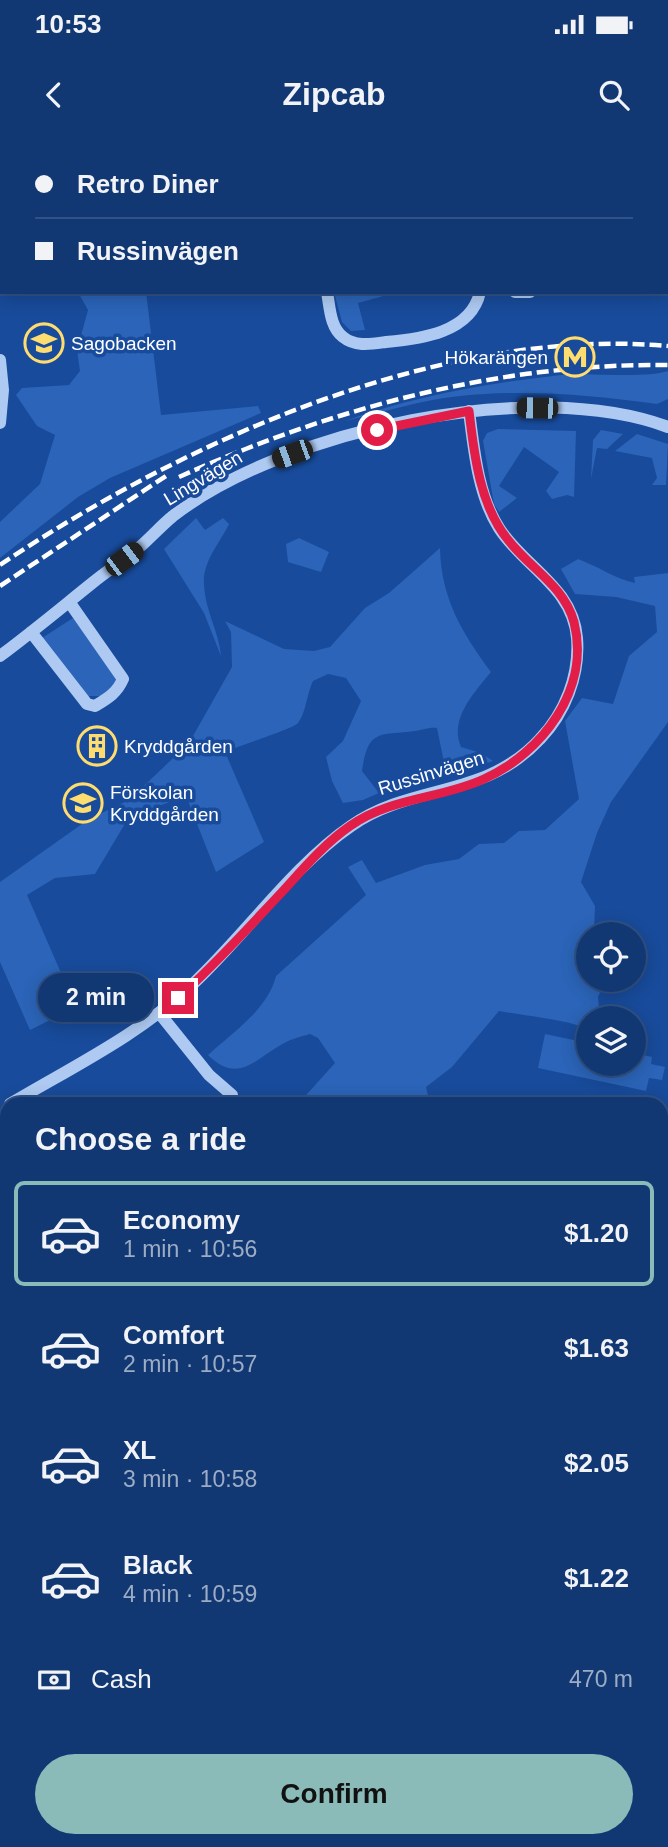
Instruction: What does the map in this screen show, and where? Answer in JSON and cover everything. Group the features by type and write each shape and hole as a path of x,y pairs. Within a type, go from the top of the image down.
{"street":[{"path":"327,294 334,326 346,340 361,345 421,339 440,332 469,314 480,294"},
{"path":"0,360 0,423"},
{"name":"Lingvägen","path":"0,656 70,603 173,516 272,461 337,440 469,411 521,407 577,409 644,418 668,427"},
{"name":"Russinvägen","path":"22,1097 117,1044 160,1014 196,981 309,862 349,827 375,810 482,780 511,765 540,740 567,700 574,676 577,639 573,620 558,589 509,542 498,526 480,476 469,411"},
{"path":"31,632 88,704 95,706 118,691 123,679 70,603"},
{"path":"160,1014 209,1075 232,1095"}],"shaded area":[{"path":"79,294 146,294 161,415 258,406 261,413 110,478 78,497 0,558 0,522 40,484 55,435 37,426 16,395 22,388 69,385 80,371 77,350 88,310"},
{"path":"335,294 391,294 358,303 365,330 351,331 342,322"},
{"path":"668,371 668,399 657,404 559,394 485,394 431,400 345,421 397,404 506,382 573,374 644,375"},
{"path":"498,429 576,431 574,497 567,495 552,499 546,491 559,472 524,447 499,486 517,498 499,512 494,504 483,441 487,433"},
{"path":"601,430 623,434 607,449 597,448 591,479 593,440"},
{"path":"637,434 668,444 666,485 652,485 657,478 652,458 615,451"},
{"path":"196,518 205,530 223,518 229,524 209,561 204,577 207,603 221,656 204,613 164,549"},
{"path":"299,538 329,552 321,572 288,562 286,544"},
{"path":"440,548 444,583 455,614 491,672 465,707 458,726 458,737 461,747 481,753 493,761 447,777 437,728 385,734 372,740 362,771 379,793 363,800 343,803 332,781 326,757 343,741 361,701 346,678 328,674 313,681 298,723 225,752 264,842 216,872 186,796 129,817 95,874 55,878 27,895 76,1007 30,1030 0,962 0,882 89,819 129,800 189,743 232,667 231,632 225,621 284,649 314,651 330,647 365,608 389,593"},
{"path":"578,559 620,579 635,583 634,577 668,573 668,722 611,802 597,833 581,882 595,906 594,922 576,922 576,992 600,992 599,1006 576,1006 576,1025 499,1011 452,1067 426,1087 428,1097 304,1097 335,1063 318,1038 310,1034 286,1042 244,1067 227,1068 218,1063 208,1055 257,1010 272,988 276,976 366,895 348,867 362,860 376,883 425,865 459,859 479,844 504,843 519,831 545,830 579,799 565,721 582,698 613,704 629,656 657,632 655,606 616,597 575,594 561,569"},
{"path":"73,618 117,675 116,684 101,696 84,696 42,638"},
{"path":"545,1034 576,1040 576,1076 646,1076 646,1056 652,1057 651,1064 665,1067 662,1080 649,1078 646,1091 538,1068"}],"railway":[{"path":"0,565 72,519 150,476 232,436 318,402 405,374 494,354 582,345 668,346"},
{"path":"179,477 297,430 418,394 542,372 605,366 668,365"},
{"path":"0,586 169,474"}],"place":[{"name":"Sagobacken","path":"44,343"},
{"name":"Hökarängen","path":"575,357"},
{"name":"Kryddgården","path":"97,746"},
{"name":"Förskolan Kryddgården","path":"83,803"}],"route":[{"path":"178,998 309,862 349,827 375,810 482,780 511,765 540,740 567,700 574,676 577,639 573,620 558,589 509,542 498,526 480,476 469,411 377,430"}]}
